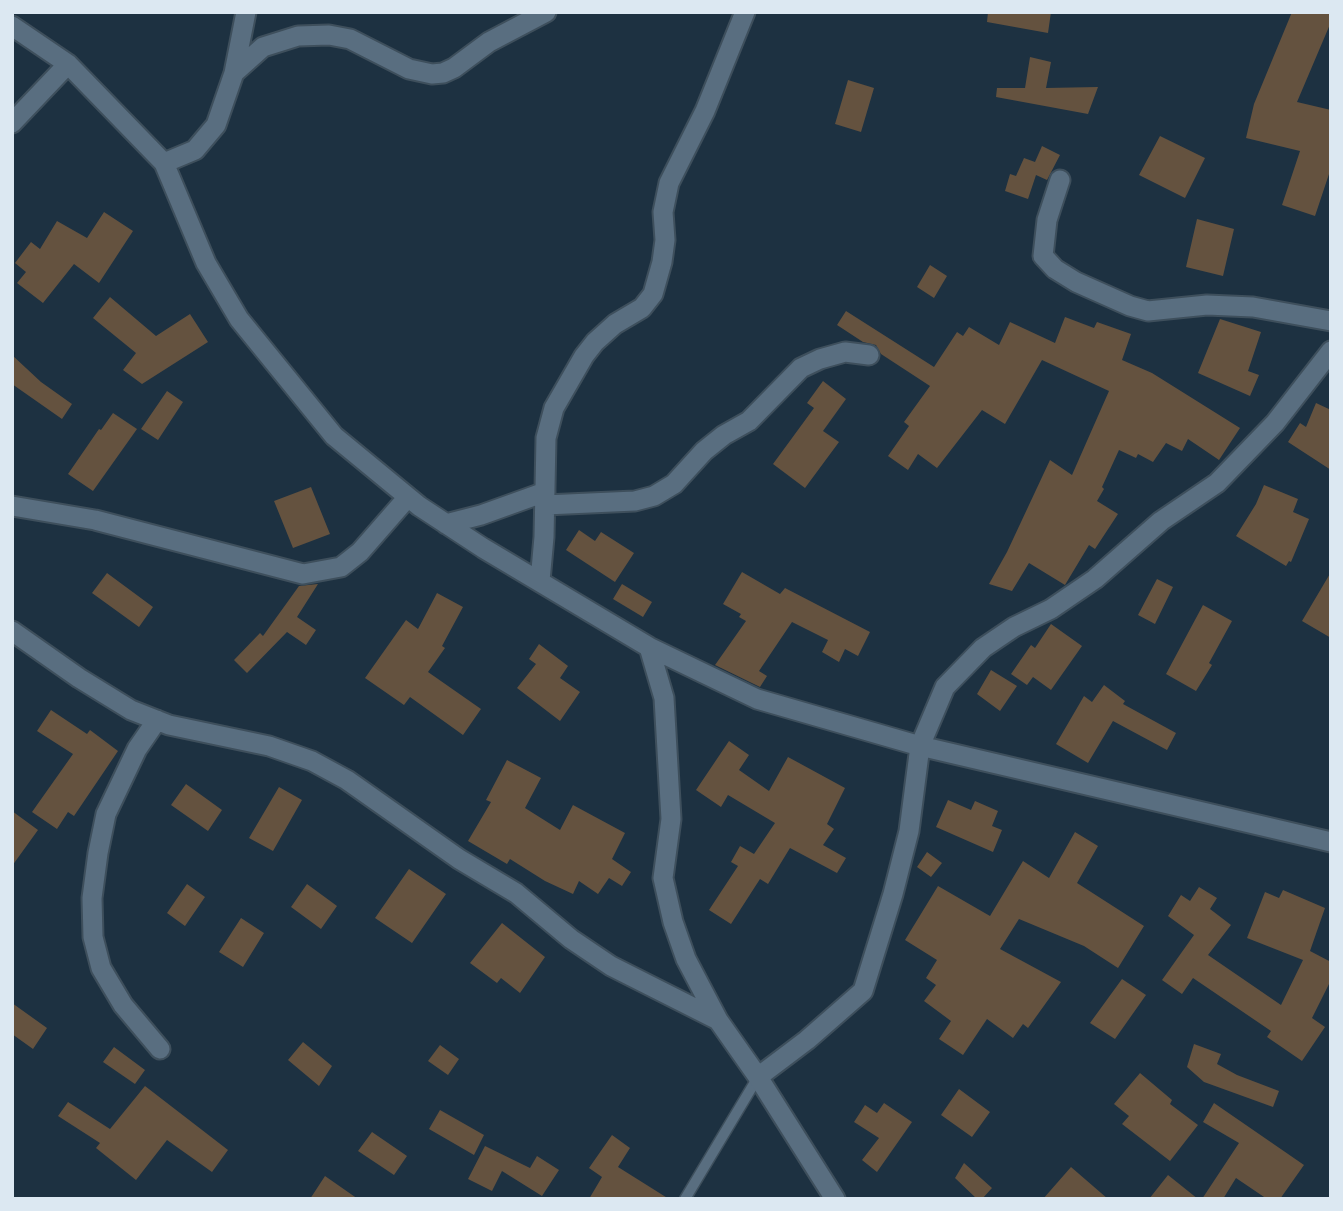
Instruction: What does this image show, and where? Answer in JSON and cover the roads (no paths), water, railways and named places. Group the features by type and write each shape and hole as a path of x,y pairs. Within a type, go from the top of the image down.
{"street":[{"path":"164,163 195,150 216,125 234,73 246,12"},
{"path":"234,73 264,47 298,36 329,35 350,39 409,69 432,74 443,73 489,42 545,12"},
{"path":"540,582 547,438 554,408 584,356 596,342 615,324 642,308 653,295 662,262 665,240 663,212 670,183 716,86 745,12"},
{"path":"12,26 68,64 164,163 206,263 239,319 334,436 408,497 446,524 649,647 757,699 920,747 1331,842"},
{"path":"12,123 68,64"},
{"path":"1060,180 1047,220 1043,256 1055,269 1076,282 1130,306 1149,311 1207,305 1253,307 1331,321"},
{"path":"758,1077 807,1041 863,992 894,894 909,831 920,747 945,687 962,667 984,648 1014,627 1051,609 1095,579 1161,521 1217,483 1275,423 1331,351"},
{"path":"446,524 545,498 635,501 654,496 674,484 704,451 724,435 749,421 802,368 820,359 845,352 869,355"},
{"path":"12,506 94,520 303,574 341,567 360,552 408,497"},
{"path":"12,631 79,678 131,710 169,725 269,746 313,761 347,780 459,859 516,893 571,939 611,966 718,1020"},
{"path":"649,647 664,698 671,819 663,878 673,922 687,959 718,1020 758,1077 835,1199"},
{"path":"157,720 137,749 106,814 92,898 93,937 101,968 123,1005 160,1049"}],"lane":[{"path":"685,1199 758,1077"}]}
